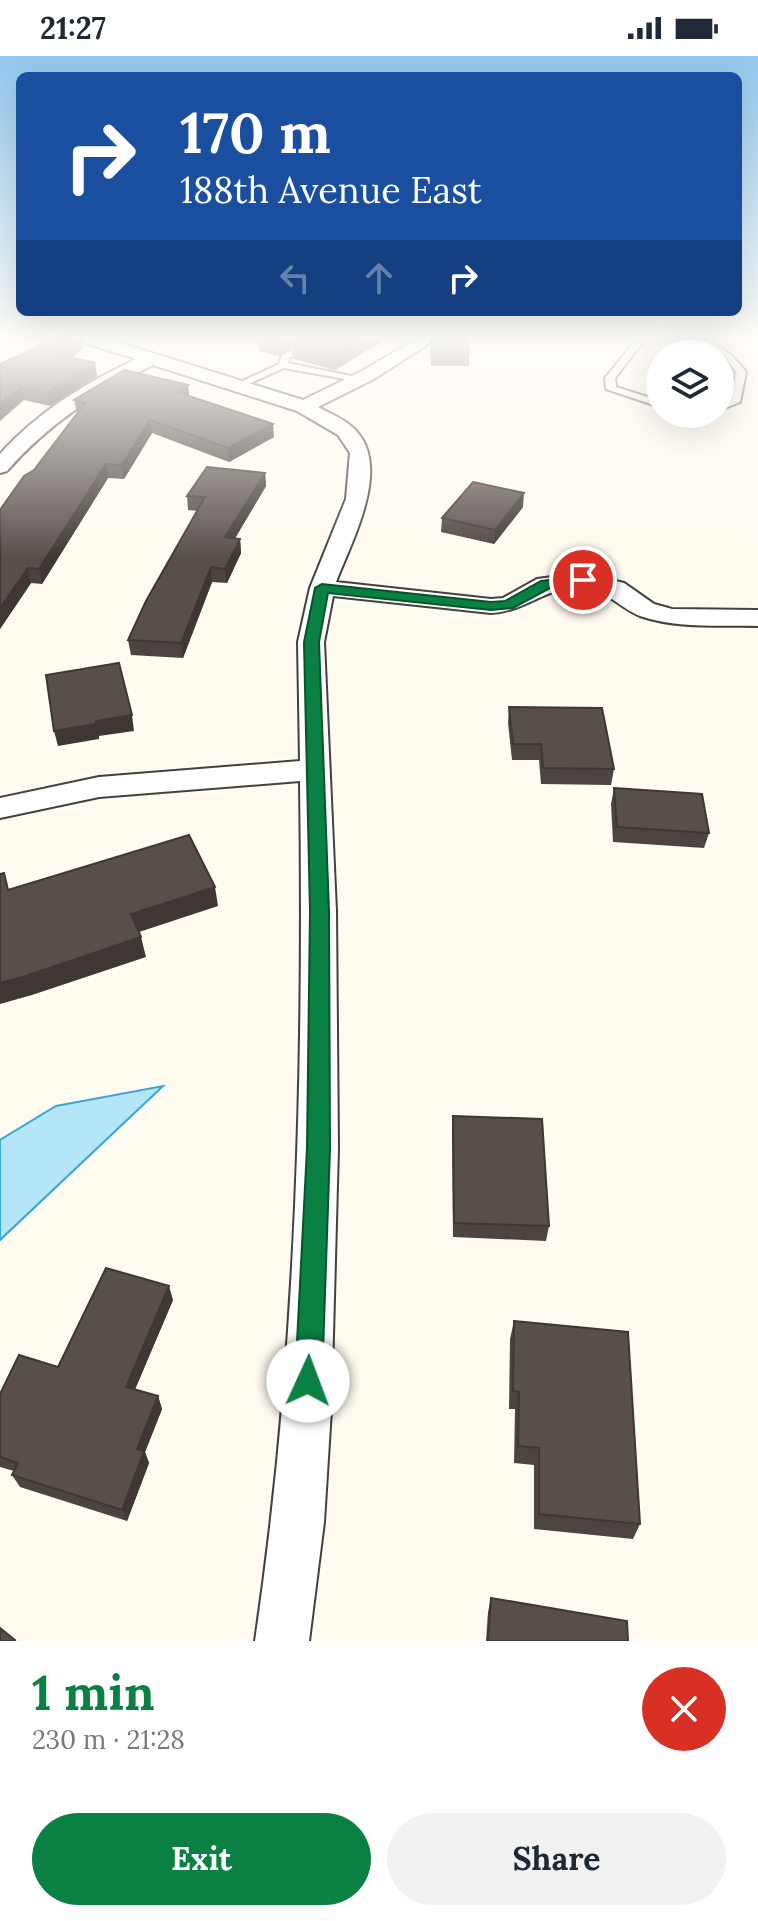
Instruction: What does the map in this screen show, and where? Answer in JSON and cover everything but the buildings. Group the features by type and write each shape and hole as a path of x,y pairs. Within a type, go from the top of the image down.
{"street":[{"path":"0,467 30,432 55,411"},
{"path":"282,1641 298,1522 305,1438 318,1148 319,911 311,642 322,588 357,499 360,453 345,431 311,411"},
{"path":"322,588 491,606 508,605 546,584 583,580 615,588 645,609 670,617 758,618"},
{"path":"0,808 99,787 313,770"}],"water":[{"path":"163,1086 0,1240 0,1140 56,1106"}],"route":[{"path":"308,1381 318,1148 319,911 311,642 322,588 491,606 508,605 546,584 583,580"}]}
